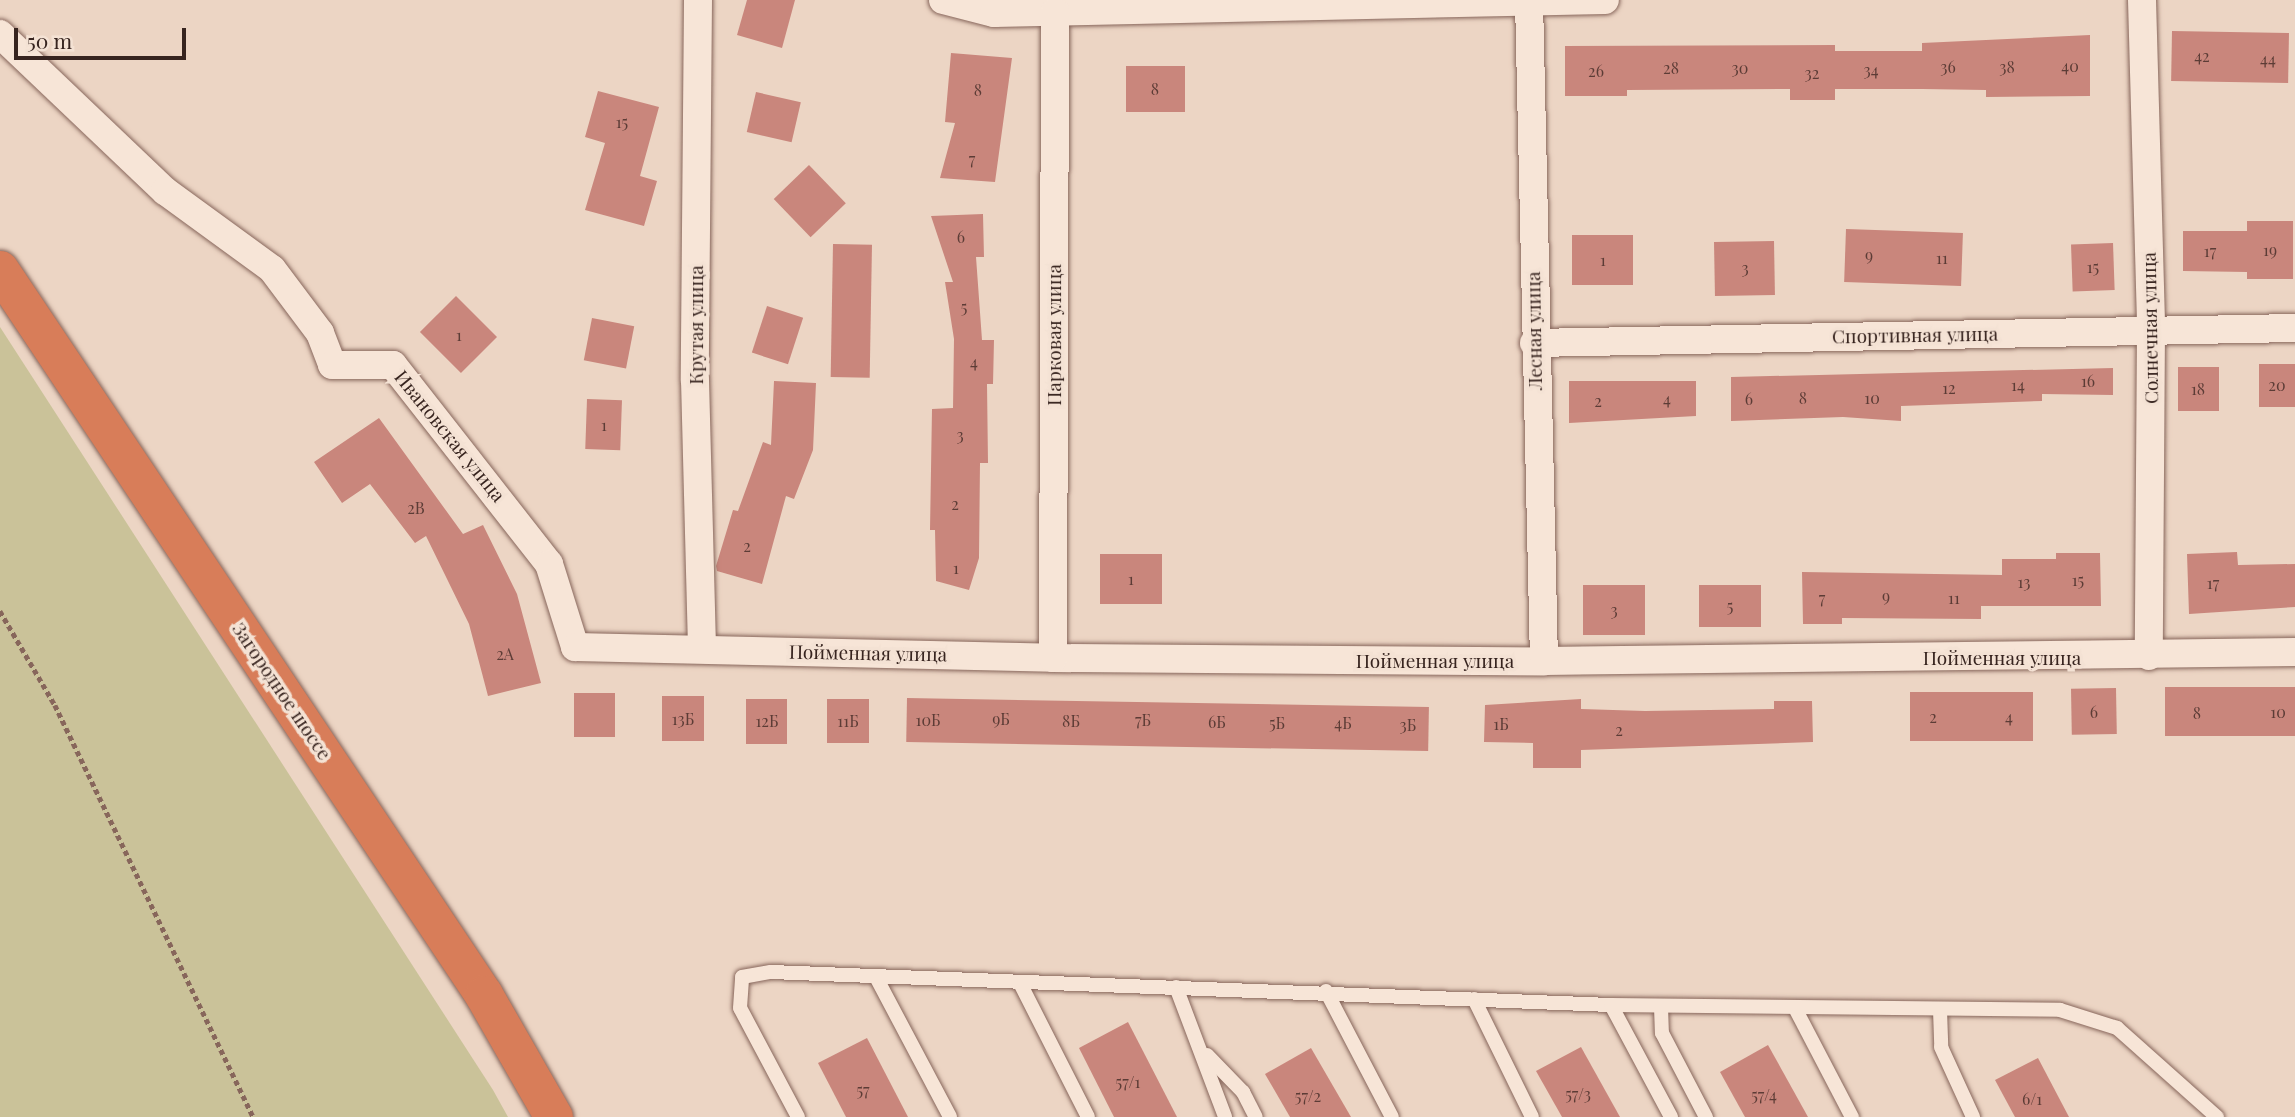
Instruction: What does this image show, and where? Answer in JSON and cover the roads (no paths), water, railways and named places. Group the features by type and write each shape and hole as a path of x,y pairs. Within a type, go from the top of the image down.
{"highway":[{"name":"Загородное шоссе","path":"0,270 484,995 554,1117"}],"street":[{"name":"Крутая улица","path":"698,0 695,380 702,649"},
{"path":"943,0 994,13 1605,0"},
{"name":"Солнечная улица","path":"2143,0 2151,330 2150,656"},
{"name":"Лесная улица","path":"1529,1 1534,343 1544,662"},
{"name":"Парковая улица","path":"1053,658 1055,12"},
{"name":"Ивановская улица","path":"0,34 165,191 272,269 320,333 332,365 393,365 549,564 575,646"},
{"name":"Спортивная улица","path":"1534,343 2295,328"},
{"name":"Пойменная улица","path":"575,646 1053,658 1544,662 2295,652"}],"lane":[{"path":"798,1117 740,1008 742,977 771,972 1020,983 1326,991 1661,1007 2060,1010 2117,1028 2217,1117"},
{"path":"876,977 950,1117"},
{"path":"1020,983 1088,1117"},
{"path":"1176,987 1204,1051 1224,1117"},
{"path":"1326,991 1392,1117"},
{"path":"1474,999 1532,1117"},
{"path":"1611,1005 1671,1117"},
{"path":"1661,1007 1662,1033 1706,1117"},
{"path":"1796,1010 1852,1117"},
{"path":"1940,1010 1941,1047 1973,1117"},
{"path":"1204,1051 1242,1092 1256,1117"}]}
